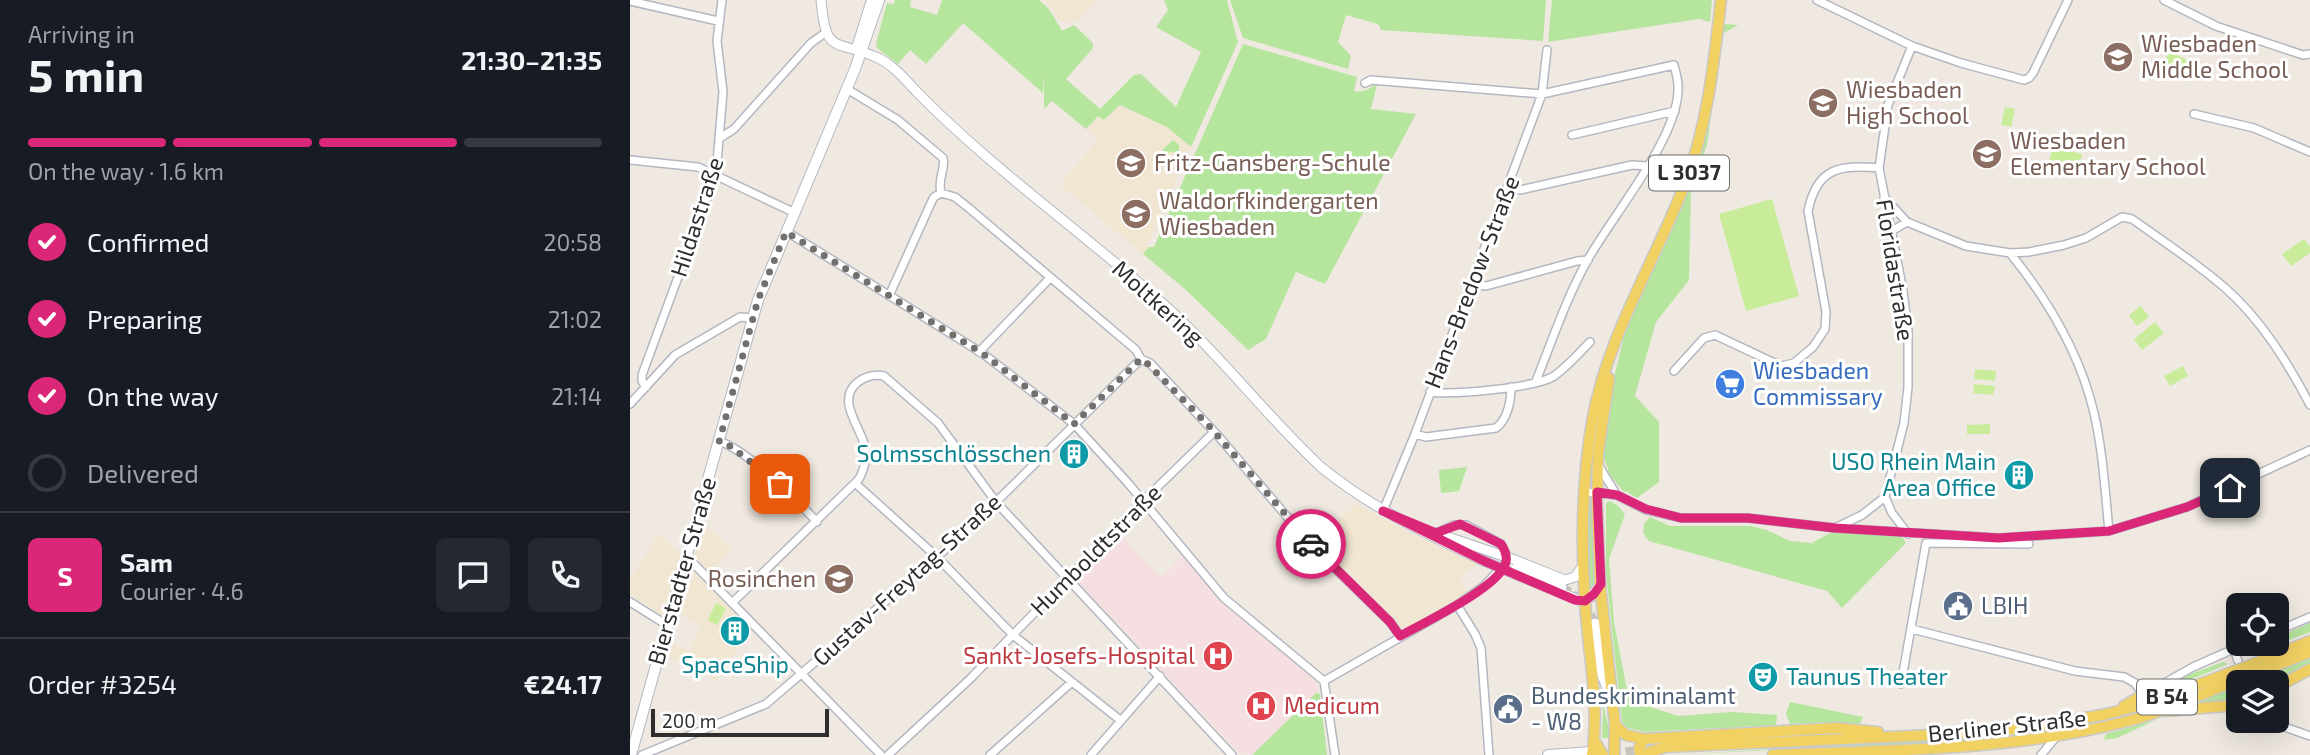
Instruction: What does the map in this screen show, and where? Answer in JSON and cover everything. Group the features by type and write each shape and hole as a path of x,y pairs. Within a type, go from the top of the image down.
{"main road":[{"name":"Bierstadter Straße","path":"836,112 847,89 872,0"},
{"name":"Bierstadter Straße","path":"635,755 632,740 686,560 753,318 764,284 836,112 879,0"},
{"name":"L 3037","path":"1596,754 1584,565 1585,492 1595,407 1618,334 1678,200 1693,159 1709,96 1721,0"},
{"name":"L 3037","path":"1614,755 1615,725 1601,584 1597,463 1604,406 1618,334"},
{"name":"Berliner Straße","path":"2251,670 2310,641"},
{"name":"Berliner Straße","path":"2258,667 2310,652"},
{"path":"2289,680 2310,669"},
{"name":"Berliner Straße","path":"1773,755 2056,737 2130,721 2226,680"},
{"name":"Berliner Straße","path":"1645,749 1975,733 2035,727 2107,714 2226,680"},
{"path":"2107,714 2143,695"},
{"path":"2156,712 2226,706"},
{"path":"1615,725 1645,749 1836,729 1908,736"},
{"path":"1548,755 1596,754"}],"street":[{"name":"Hildastraße","path":"646,387 642,374 716,174 723,92 716,41 722,0"},
{"path":"720,138 734,129 811,43 825,33 821,0"},
{"path":"1817,0 1912,46 2024,80 2029,78 2068,0"},
{"path":"2164,0 2216,26 2306,54"},
{"path":"630,1 718,21"},
{"name":"Moltkering","path":"825,33 832,42 858,52 926,102 1174,314 1321,467 1346,487 1383,511 1562,587"},
{"name":"Floridastraße","path":"1885,496 1904,423 1908,387 1908,331 1879,168 1888,106 1912,46"},
{"name":"Hans-Bredow-Straße","path":"1383,511 1415,434 1542,93 1547,50"},
{"path":"1365,83 1371,80 1542,93 1674,65 1678,89 1670,125 1648,166 1588,260 1536,381"},
{"path":"847,89 898,120 943,158 939,183 941,193"},
{"path":"1572,135 1675,111"},
{"path":"2194,114 2254,128 2310,152"},
{"path":"630,160 698,167 795,213"},
{"path":"1508,188 1520,190 1632,165 1648,166"},
{"path":"1674,371 1704,338 1715,335 1780,366 1794,363 1813,347 1825,329 1826,312 1808,211 1811,197 1818,182 1836,169 1851,166 1879,168"},
{"path":"890,296 930,202 941,193 955,197 1136,350 1141,359 1150,363 1214,432 1313,547 1390,622 1400,636"},
{"path":"1884,197 1908,222 1966,246 2010,253 2064,245 2086,238 2122,217 2132,219 2185,256 2244,307 2276,348 2310,405"},
{"path":"1890,232 1908,222"},
{"path":"786,232 979,352 1074,424 1224,598 1324,681 1335,755"},
{"path":"2010,253 2033,282 2071,346 2086,384 2102,458 2109,531"},
{"path":"1472,284 1486,286 1588,260"},
{"path":"979,352 1051,278"},
{"path":"630,404 675,355 740,317 753,318"},
{"path":"1430,392 1511,387 1536,381 1555,375 1590,342"},
{"name":"Gustav-Freytag-Straße","path":"635,755 662,748 758,708 937,557 1141,359"},
{"path":"732,603 856,484 866,458 863,438 850,413 849,395 854,385 875,375 888,379 945,430 996,502 1233,755"},
{"path":"1415,434 1426,437 1496,428 1503,422 1510,401 1511,387"},
{"name":"Humboldtstraße","path":"888,755 927,721 1214,432"},
{"path":"719,442 730,446 780,484 817,522"},
{"path":"1585,492 1617,495 1646,509 1669,516 1748,518 1908,534 1998,538 2109,531 2187,507 2310,450"},
{"path":"1597,463 1617,495"},
{"path":"856,484 937,557 1013,635 1120,720"},
{"path":"1835,528 1862,515 1885,496 1892,513 1908,534"},
{"name":"Moltkering","path":"1383,511 1487,556"},
{"path":"1324,681 1457,604 1496,576 1504,567 1506,559 1501,544 1466,525 1457,524 1436,533"},
{"path":"1901,684 1926,543 2029,544"},
{"path":"686,560 694,564 881,755"},
{"path":"1513,567 1565,580 1575,577 1584,565"},
{"name":"Moltkering","path":"1513,567 1575,600 1585,601"},
{"path":"1585,601 1601,584"},
{"path":"630,601 667,625"},
{"path":"1457,604 1474,630 1481,648 1489,755"},
{"path":"2289,626 2310,617"},
{"path":"1595,623 1602,675 1611,701"},
{"path":"1912,629 2075,671 2124,677 2136,683 2143,695 2193,667 2226,653"},
{"path":"2236,656 2238,661"},
{"path":"1091,755 1160,676"},
{"path":"990,755 1072,682"},
{"path":"2289,728 2310,736"},
{"path":"2026,741 2036,748 2040,755 2056,737"}],"shaded area":[{"path":"1044,0 1099,0 1079,20 1067,23 1057,19"},
{"name":"Fritz-Gansberg-Schule","path":"1119,105 1167,127 1191,147 1147,245 1149,247 1143,254 1060,185 1098,139 1086,129 1098,115 1105,120"},
{"path":"1356,504 1477,564 1460,577 1468,594 1408,627 1400,627 1314,544"},
{"path":"703,522 732,551 709,573 693,557"},
{"name":"Sankt-Josefs-Hospital","path":"1118,533 1162,577 1183,556 1216,596 1315,679 1319,689 1316,693 1252,755 1238,752 1076,580"},
{"path":"658,535 682,553 664,616 630,595 630,578"},
{"path":"690,569 751,628 716,681 664,656 668,642 689,650 701,627 677,612"}],"green space":[{"path":"895,0 911,0 910,7 937,15 942,0 1039,0 1049,9 1062,31 1074,25 1093,43 1093,48 1066,79 1100,109 1134,75 1141,74 1176,107 1201,52 1156,27 1168,10 1164,0 1227,0 1238,42 1191,147 1167,127 1120,105 1104,120 1098,116 1086,129 1052,101 1044,109 1044,74 1043,93 963,23 926,64 910,50 898,64 877,48 876,43 887,3 894,4"},
{"path":"1230,0 1546,0 1543,41 1381,30 1378,24 1346,15 1338,42 1351,56 1348,69 1243,38"},
{"path":"1552,0 1712,0 1710,22 1699,19 1548,42"},
{"path":"1723,24 1738,25 1722,34 1707,145 1691,189 1689,280 1656,322 1635,396 1659,422 1659,482 1637,498 1624,492 1610,475 1602,452 1612,386 1626,328 1697,164 1711,110"},
{"path":"1243,44 1357,77 1354,91 1367,90 1378,81 1371,109 1416,114 1325,284 1296,272 1266,339 1248,350 1185,289 1143,254 1149,247 1154,247"},
{"path":"2170,51 2194,64 2187,76 2163,63"},
{"path":"2005,107 2015,109 2011,127 2001,125"},
{"path":"1173,140 1179,145 1179,157 1171,151 1158,166 1152,160"},
{"path":"2053,147 2082,154 2077,177 2047,170"},
{"path":"1772,199 1799,296 1746,311 1719,214"},
{"path":"2304,239 2310,247 2310,253 2291,266 2282,254"},
{"path":"2141,306 2149,317 2137,326 2129,315"},
{"path":"2155,322 2164,333 2142,350 2134,339"},
{"path":"2183,366 2188,376 2170,386 2164,376"},
{"path":"1975,369 1996,371 1995,381 1974,379"},
{"path":"1974,384 1995,386 1993,395 1973,393"},
{"path":"1990,424 1990,434 1967,434 1967,425"},
{"path":"1467,467 1459,491 1441,493 1439,470"},
{"path":"1592,496 1596,582 1589,593 1589,509"},
{"path":"1610,501 1625,514 1609,559 1614,623 1628,695 1635,702 1678,716 1732,712 1777,715 1776,725 1645,732 1628,728 1622,722 1606,573 1606,503"},
{"path":"1650,517 1670,526 1750,526 1767,530 1790,541 1812,543 1832,532 1902,537 1906,543 1842,608 1827,591 1649,541 1643,533 1644,524"},
{"path":"716,603 726,608 717,625 708,620"},
{"path":"2310,623 2310,632 2289,640 2289,632"},
{"path":"2310,656 2310,665 2289,676 2289,670 2276,670"},
{"path":"2223,662 2228,664 2146,698 2185,676"},
{"path":"1597,677 1611,738 1602,738 1603,712"},
{"path":"2226,678 2226,681 2127,716 2082,727 2006,739 1667,755 2006,736 2044,732 2126,714"},
{"path":"2226,691 2226,703 2179,707"},
{"path":"1316,693 1320,694 1327,755 1252,755"},
{"path":"1790,702 1863,717 1860,724 1790,724 1786,714"},
{"path":"2158,719 2117,738 2104,740 2106,734"}],"tunnel":[{"path":"1562,587 1583,601 1595,623"},
{"path":"1611,755 1647,749"}],"way so far":[{"path":"780,484 730,446 719,442 758,300 786,232 982,353 1074,424 1141,359 1150,363 1217,434 1311,544"}],"place":[{"name":"Wiesbaden Middle School","path":"2118,57"},
{"name":"Wiesbaden High School","path":"1823,103"},
{"name":"Wiesbaden Elementary School","path":"1987,154"},
{"name":"Fritz-Gansberg-Schule","path":"1131,163"},
{"name":"Waldorfkindergarten Wiesbaden","path":"1136,214"},
{"name":"Wiesbaden Commissary","path":"1730,384"},
{"name":"Solmsschlösschen","path":"1074,454"},
{"name":"USO Rhein Main Area Office","path":"2019,475"},
{"name":"Rosinchen","path":"839,579"},
{"name":"LBIH","path":"1958,606"},
{"name":"SpaceShip","path":"735,631"},
{"name":"Sankt-Josefs-Hospital","path":"1218,656"},
{"name":"Taunus Theater","path":"1763,677"},
{"name":"Medicum","path":"1261,706"},
{"name":"Bundeskriminalamt - W8","path":"1508,709"}],"route":[{"path":"1311,544 1390,622 1400,636 1484,586 1496,576 1501,571 1504,567 1506,554 1501,544 1466,525 1454,525 1436,533 1383,511 1497,567 1510,572 1575,600 1585,601 1589,600 1601,584 1597,492 1617,495 1646,509 1681,518 1748,518 1908,534 1998,538 2109,531 2187,507 2230,488"}]}
